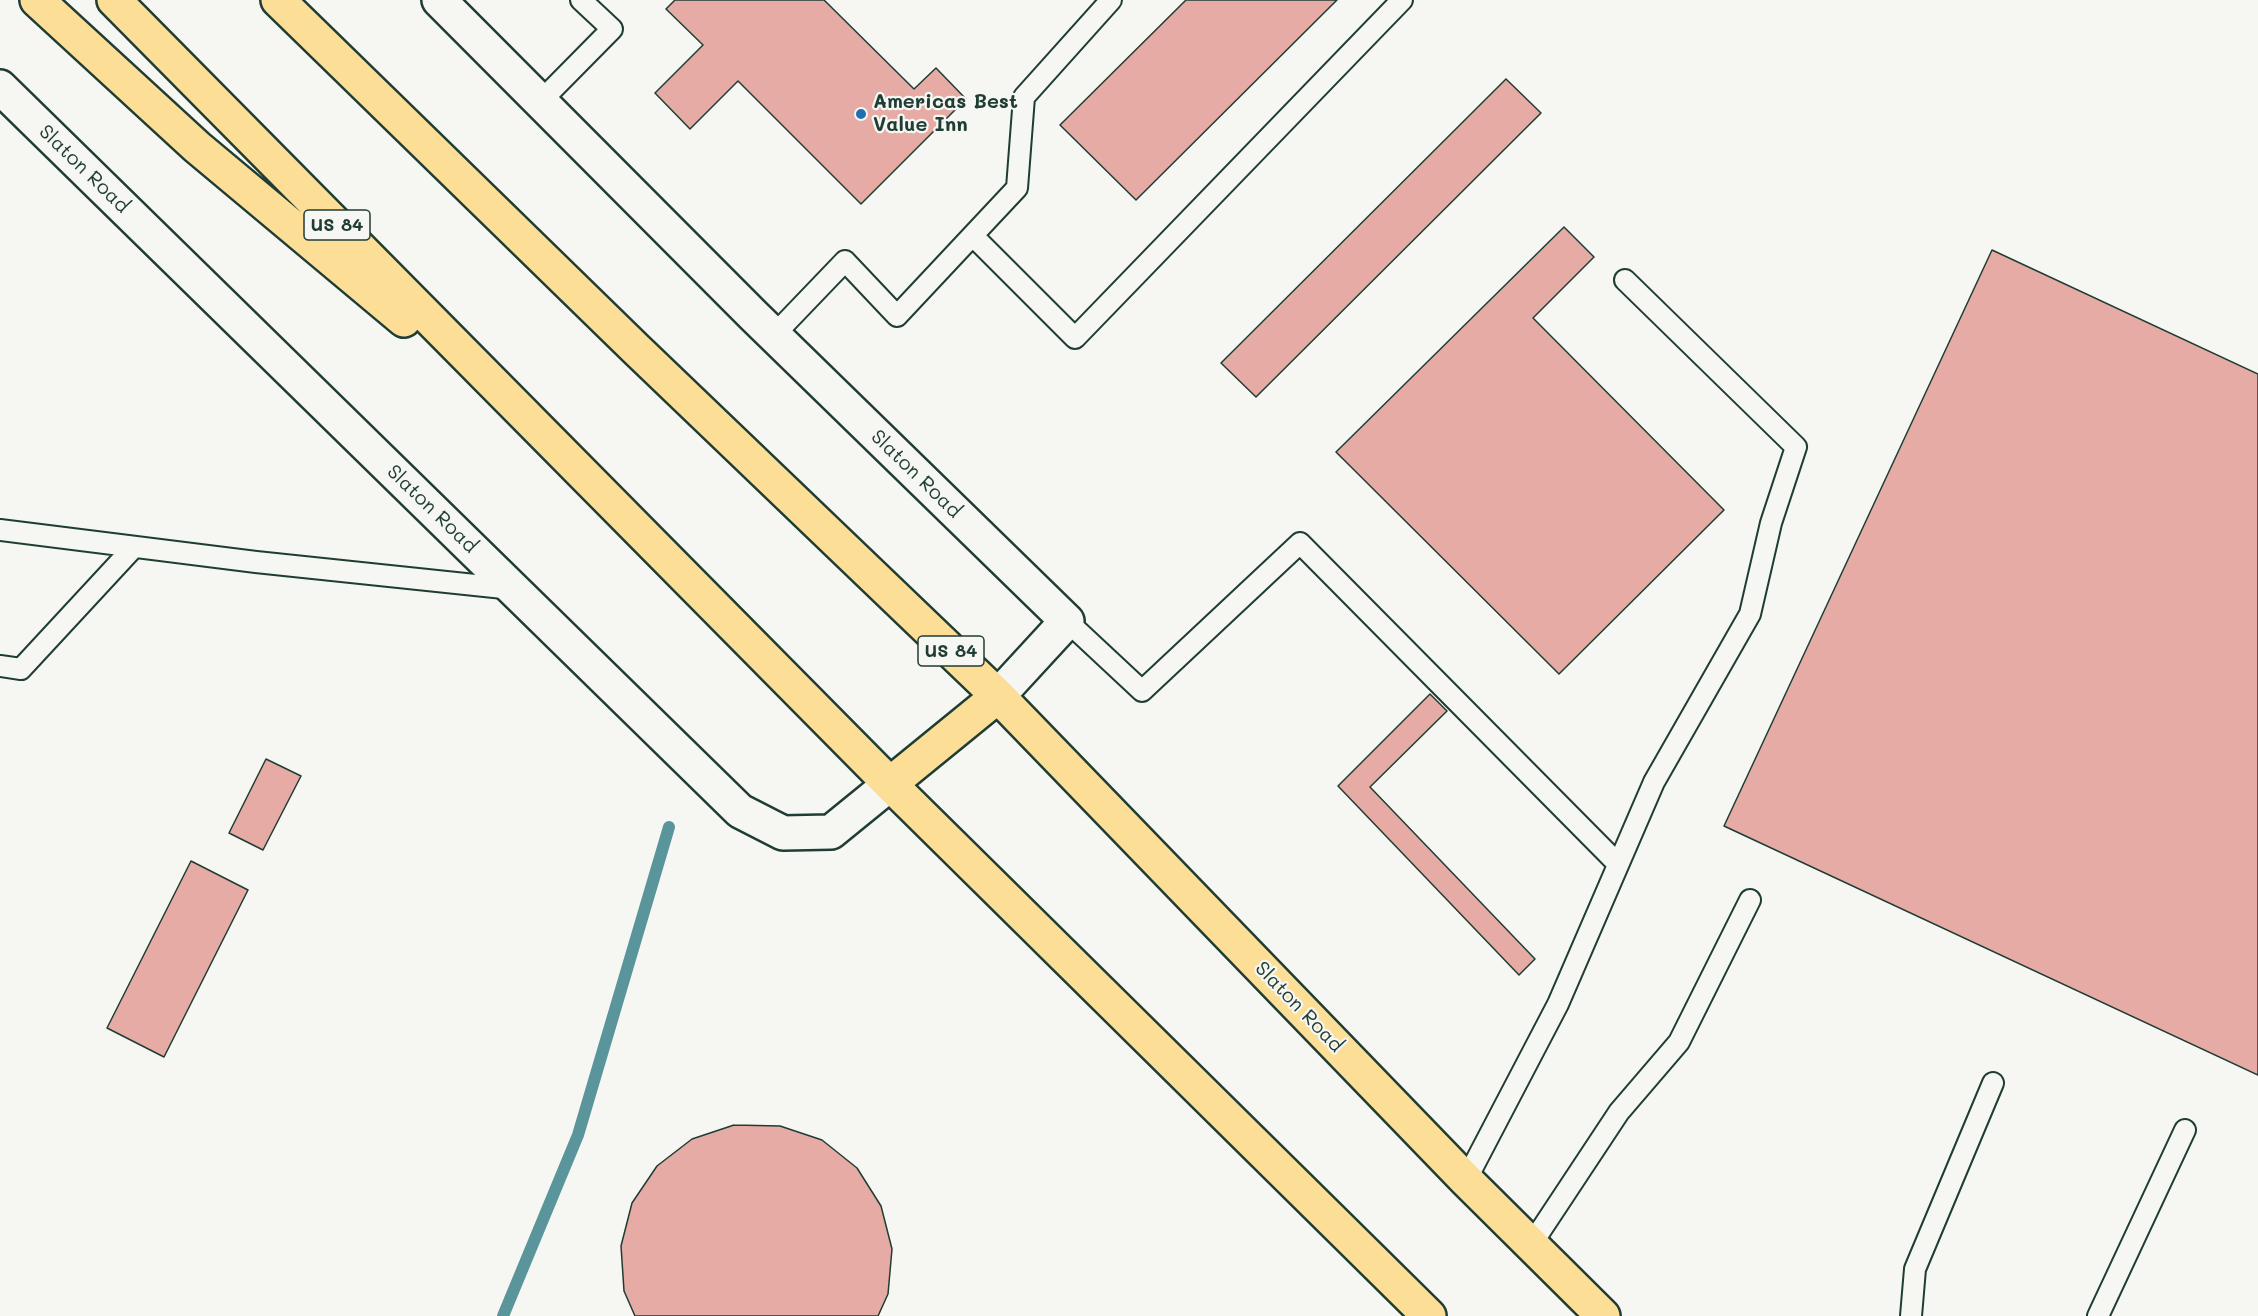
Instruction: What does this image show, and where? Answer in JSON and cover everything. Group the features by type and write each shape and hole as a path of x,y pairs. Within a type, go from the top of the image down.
{"highway":[{"path":"37,0 197,147 559,451"},
{"name":"US 84","path":"114,0 890,784 1429,1316"},
{"name":"Slaton Road","path":"279,1 619,333 998,696 1466,1180 1603,1316"},
{"path":"890,784 998,696"}],"street":[{"name":"Slaton Road","path":"439,0 774,335 1067,621"},
{"name":"Slaton Road","path":"0,87 740,811 783,833 831,832 890,784"},
{"path":"998,696 1067,621"}],"lane":[{"path":"540,102 612,29 581,0"},
{"path":"774,335 845,261 897,316 1017,188 1024,97 1111,0"},
{"path":"973,236 1074,338 1402,0"},
{"path":"1466,1180 1558,1004 1654,782 1750,614 1771,523 1796,447 1625,280"},
{"path":"0,531 513,589"},
{"path":"1067,621 1142,691 1300,543 1618,864"},
{"path":"0,666 21,669 134,547"},
{"path":"1531,1245 1618,1112 1679,1042 1750,900"},
{"path":"1911,1316 1915,1269 1993,1083"},
{"path":"2098,1316 2185,1130"}],"building":[{"name":"Americas Best Value Inn","path":"675,0 824,0 914,89 936,68 966,99 861,204 738,81 690,129 655,93 703,45 666,9"},
{"name":"Americas Best Value Inn","path":"1186,0 1337,0 1136,200 1060,125"},
{"path":"1506,79 1541,113 1256,397 1221,363"},
{"path":"1564,227 1594,257 1533,318 1724,510 1559,674 1336,452"},
{"path":"1992,250 2258,374 2258,1075 1724,826"},
{"path":"1430,694 1447,711 1370,787 1535,959 1519,975 1338,786"},
{"path":"266,759 301,776 263,850 229,833"},
{"path":"191,861 248,890 164,1057 107,1028"},
{"path":"734,1125 780,1126 822,1140 857,1168 881,1206 892,1249 888,1294 878,1316 635,1316 624,1291 621,1246 632,1203 657,1166 692,1139"}],"waterway":[{"path":"503,1316 578,1135 669,827"}],"place":[{"name":"Americas Best Value Inn","path":"861,114"}]}
